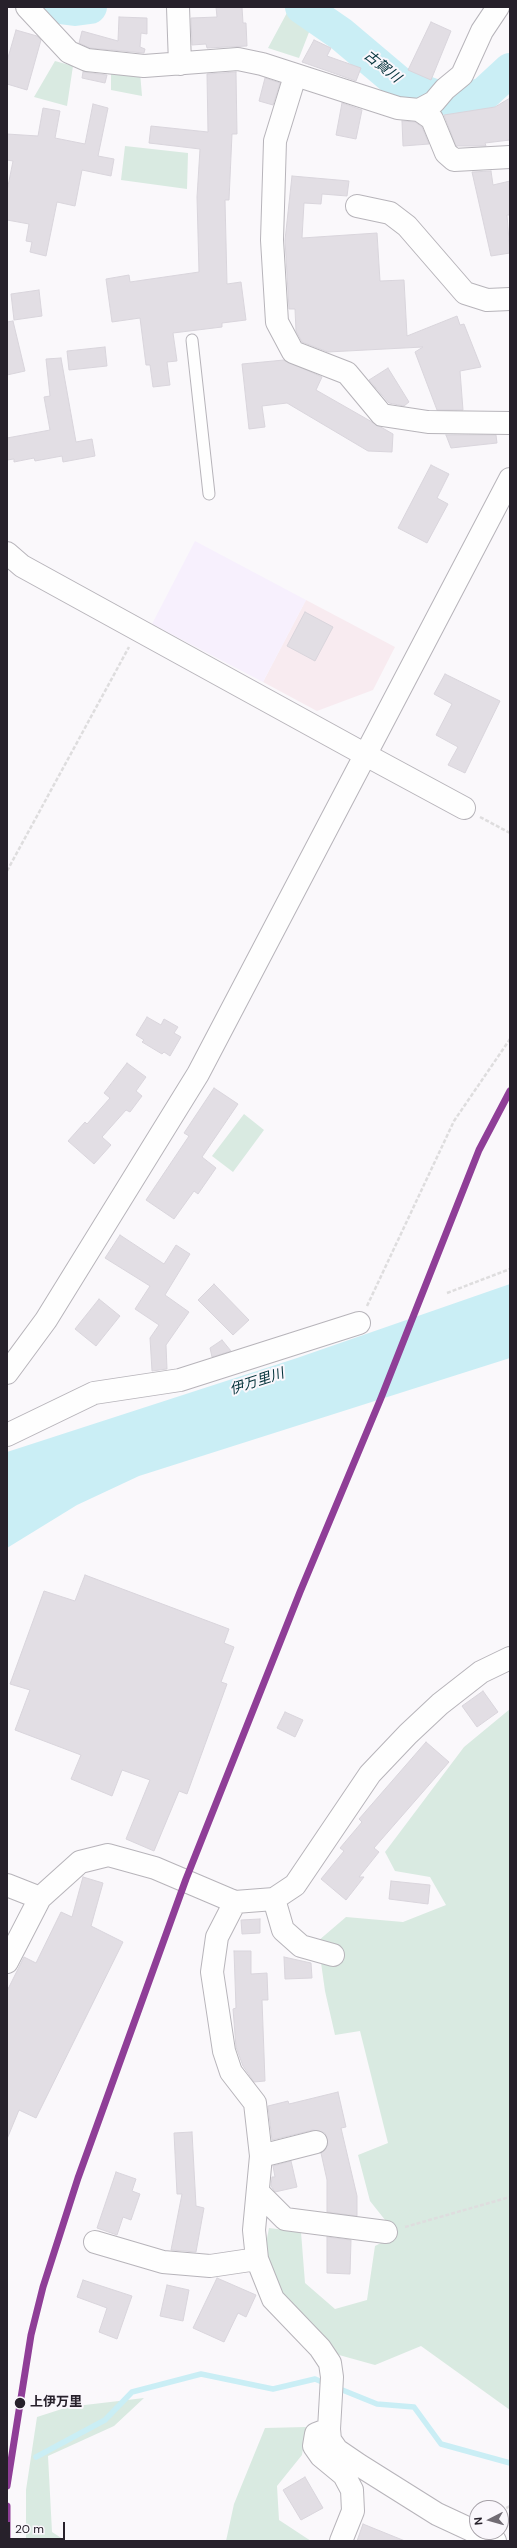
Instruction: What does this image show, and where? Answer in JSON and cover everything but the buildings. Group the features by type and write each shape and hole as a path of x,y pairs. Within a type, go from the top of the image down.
{"street":[{"path":"27,7 69,52 87,60 144,66 238,59 262,64 295,76 398,108 433,100 462,75 482,31 498,7"},
{"path":"178,7 180,64"},
{"path":"295,76 275,141 272,240 277,322 293,352 347,373 382,414 428,422 510,423"},
{"path":"433,100 432,119 446,153 454,160 510,157"},
{"path":"358,206 390,213 407,226 465,293 486,300 510,299"},
{"path":"7,1373 46,1320 198,1074 364,754 510,479"},
{"path":"7,553 22,566 464,808"},
{"path":"7,1435 94,1393 180,1380 359,1323"},
{"path":"7,1962 40,1898 80,1862 108,1855 161,1870 235,1902 274,1899 294,1885 370,1774 408,1734 440,1704 481,1672 510,1658"},
{"path":"7,1885 40,1898"},
{"path":"274,1899 283,1930 301,1946 333,1956"},
{"path":"235,1902 217,1937 212,1972 224,2052 231,2072 255,2103 262,2156 254,2230 257,2259 273,2299 320,2348 330,2363 332,2386 329,2429 330,2440 338,2450 359,2465 437,2514 495,2541"},
{"path":"262,2156 316,2142"},
{"path":"258,2192 285,2219 386,2232"},
{"path":"95,2242 163,2262 210,2266 257,2259"},
{"path":"329,2429 316,2434 314,2446 321,2456 344,2475 352,2490 353,2511 342,2541"}],"lane":[{"path":"192,340 209,494"}],"path":[{"path":"7,871 139,629"},
{"path":"464,808 510,833"},
{"path":"359,1323 454,1121 510,1039"},
{"path":"447,1292 510,1269"},
{"path":"386,2232 510,2197"}],"shaded area":[{"path":"289,9 313,22 299,58 268,48"},
{"path":"55,61 73,66 67,106 34,97"},
{"path":"111,68 140,72 142,96 111,90"},
{"path":"125,146 188,153 187,189 121,180"},
{"path":"195,541 306,600 263,682 152,624"},
{"path":"306,600 395,647 373,690 317,711 263,682"},
{"path":"244,1114 264,1130 233,1172 212,1156"},
{"path":"510,1709 510,2410 421,2346 375,2365 339,2355 282,2299 264,2253 269,2228 301,2232 305,2283 335,2309 367,2300 375,2246 397,2235 370,2201 358,2155 388,2143 360,2031 335,2035 325,1991 318,1941 346,1917 403,1922 446,1905 430,1877 395,1871 385,1852 464,1747"},
{"path":"144,2398 114,2426 48,2456 52,2532 66,2541 26,2541 26,2490 37,2417 68,2407"},
{"path":"306,2427 302,2455 277,2486 279,2520 311,2541 226,2541 234,2504 265,2428"}],"water":[{"name":"伊万里川","path":"510,1284 510,1358 139,1476 77,1505 7,1548 7,1452 297,1358"}],"waterway":[{"name":"古賀川","path":"59,7 75,9 90,7"},
{"name":"古賀川","path":"302,7 341,34 399,83 437,97 466,100 484,94 510,70"},
{"path":"36,2457 105,2420 132,2392 201,2374 273,2389 315,2379 327,2384"},
{"path":"335,2387 377,2404 414,2407 441,2444 510,2463"}],"transit line":[{"path":"7,2486 31,2335 43,2287 78,2178 186,1879 300,1592 381,1398 479,1150 510,1091"},
{"path":"7,2506 7,2541"}],"place":[{"name":"上伊万里","path":"20,2403"}]}
